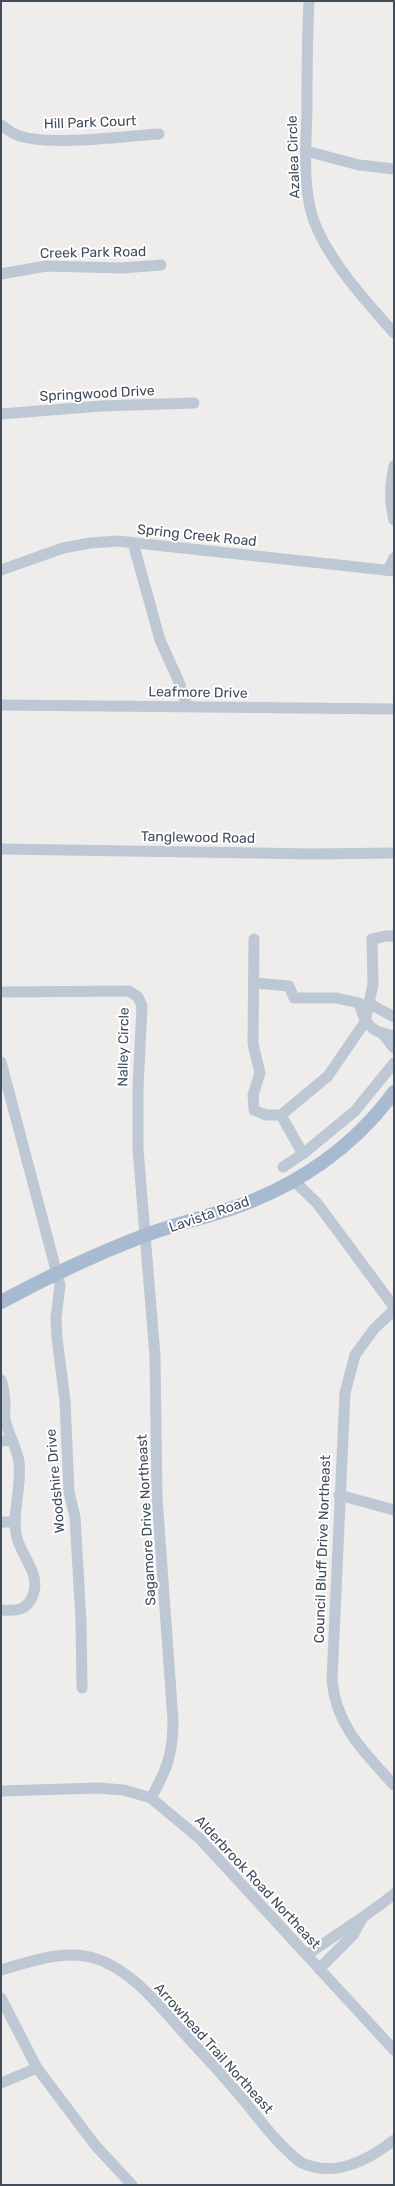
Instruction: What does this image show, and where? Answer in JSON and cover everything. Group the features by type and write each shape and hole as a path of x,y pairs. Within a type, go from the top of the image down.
{"main road":[{"name":"Lavista Road","path":"1,1302 58,1272 144,1236 234,1208 295,1182 344,1148 384,1106 394,1092"}],"street":[{"name":"Azalea Circle","path":"309,1 306,151 308,196 317,230 338,265 368,304 394,332"},
{"name":"Hill Park Court","path":"1,125 17,135 37,139 72,140 159,134"},
{"path":"306,151 359,165 394,169"},
{"name":"Creek Park Road","path":"1,274 46,266 122,268 161,265"},
{"name":"Springwood Drive","path":"1,414 109,406 194,403"},
{"path":"394,466 390,482 391,510 394,520"},
{"name":"Spring Creek Road","path":"1,570 63,548 97,542 118,541 391,571"},
{"path":"133,543 160,640 179,682 187,706"},
{"path":"391,571 394,558"},
{"name":"Leafmore Drive","path":"1,705 394,709"},
{"name":"Tanglewood Road","path":"1,850 313,854 394,853"},
{"path":"254,939 253,1044 260,1072 253,1095 254,1110 266,1115 281,1115 328,1076 365,1022 373,984 372,939 394,936"},
{"path":"254,983 289,986 294,998 336,998 359,1003 365,1022 382,1033 388,1033 394,1037"},
{"name":"Nalley Circle","path":"1,992 109,990 129,991 138,997 142,1006 138,1088 138,1149 144,1236"},
{"path":"370,1004 394,1017"},
{"path":"382,1033 384,1039 394,1048"},
{"path":"1,1062 58,1272"},
{"path":"283,1167 303,1154 355,1111 394,1063"},
{"path":"281,1115 303,1154"},
{"path":"295,1182 317,1203 394,1309"},
{"name":"Sagamore Drive Northeast","path":"144,1236 155,1356 157,1498 173,1720 173,1738 168,1768 152,1798"},
{"name":"Woodshire Drive","path":"58,1272 60,1295 56,1318 57,1338 65,1401 69,1492 75,1517 81,1621 82,1688"},
{"name":"Council Bluff Drive Northeast","path":"394,1309 374,1330 355,1355 345,1393 339,1495 332,1680 334,1700 354,1742 394,1785"},
{"path":"1,1380 6,1441 19,1462 17,1512 14,1522 17,1540 32,1570 35,1584 33,1595 28,1606 17,1611 1,1610"},
{"path":"339,1495 394,1510"},
{"path":"1,1522 14,1522"},
{"name":"Alderbrook Road Northeast","path":"1,1791 98,1788 124,1790 152,1798 200,1839 394,2050"},
{"path":"306,1955 348,1925 362,1920 394,1894"},
{"path":"319,1969 353,1935 362,1920"},
{"name":"Arrowhead Trail Northeast","path":"1,1970 48,1957 73,1955 90,1957 107,1963 126,1975 148,1994 241,2096 275,2140 302,2163 337,2169 354,2165 375,2155 394,2140"},
{"path":"1,1998 37,2068 95,2145 132,2185"},
{"path":"1,2083 37,2068"}]}
